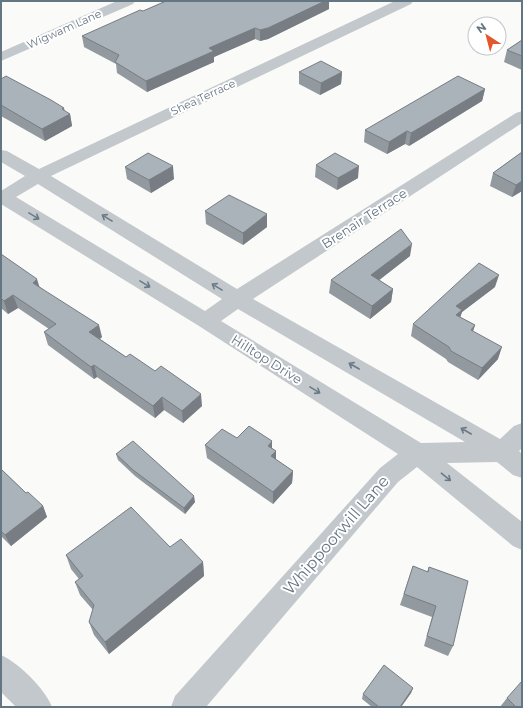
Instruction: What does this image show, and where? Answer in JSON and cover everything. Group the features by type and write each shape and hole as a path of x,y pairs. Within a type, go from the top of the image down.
{"street":[{"name":"Wigwam Lane","path":"1,57 128,1"},
{"name":"Shea Terrace","path":"2,196 38,176 406,1"},
{"name":"Brenair Terrace","path":"206,321 522,116"},
{"path":"1,155 38,176 237,300 502,452 522,468"},
{"name":"Hilltop Drive","path":"2,196 417,453 522,538"},
{"path":"417,453 502,452 522,434"},
{"name":"Whippoorwill Lane","path":"186,707 389,475 417,453"},
{"path":"1,670 37,707"}],"building":[{"path":"166,1 325,1 268,28 260,30 255,28 209,48 214,51 146,81 115,62 119,55 82,36 140,10 143,11"},
{"path":"522,40 522,56 507,50"},
{"path":"321,61 342,72 321,83 299,72"},
{"path":"6,76 51,100 64,108 62,109 70,114 42,129 1,105 1,79"},
{"path":"458,76 485,89 411,133 407,131 389,142 365,130"},
{"path":"522,152 522,181 516,185 493,173"},
{"path":"148,153 173,166 149,180 125,167"},
{"path":"335,153 359,166 338,178 316,165"},
{"path":"229,195 267,214 243,233 205,211"},
{"path":"401,229 412,244 371,275 393,289 372,306 331,280"},
{"path":"1,254 37,279 33,283 99,325 89,332 126,357 130,354 155,371 161,366 201,394 182,411 162,397 153,406 94,365 91,367 44,332 56,324 13,295 4,301 1,298"},
{"path":"479,263 499,275 456,306 462,310 456,315 475,325 471,330 502,347 482,368 451,351 449,347 413,324"},
{"path":"249,426 272,441 268,446 276,451 271,456 293,471 273,492 205,445 222,429 237,438"},
{"path":"133,441 194,496 184,508 133,470 116,454"},
{"path":"1,469 26,493 28,492 43,506 5,535 1,531"},
{"path":"131,507 170,547 181,539 203,562 105,642 89,622 94,605 75,582 83,576 66,555"},
{"path":"413,566 428,572 429,567 468,581 453,646 427,636 436,606 404,594"},
{"path":"384,665 413,688 400,707 379,707 363,694"},
{"path":"522,681 522,707 516,707 507,698"}]}
